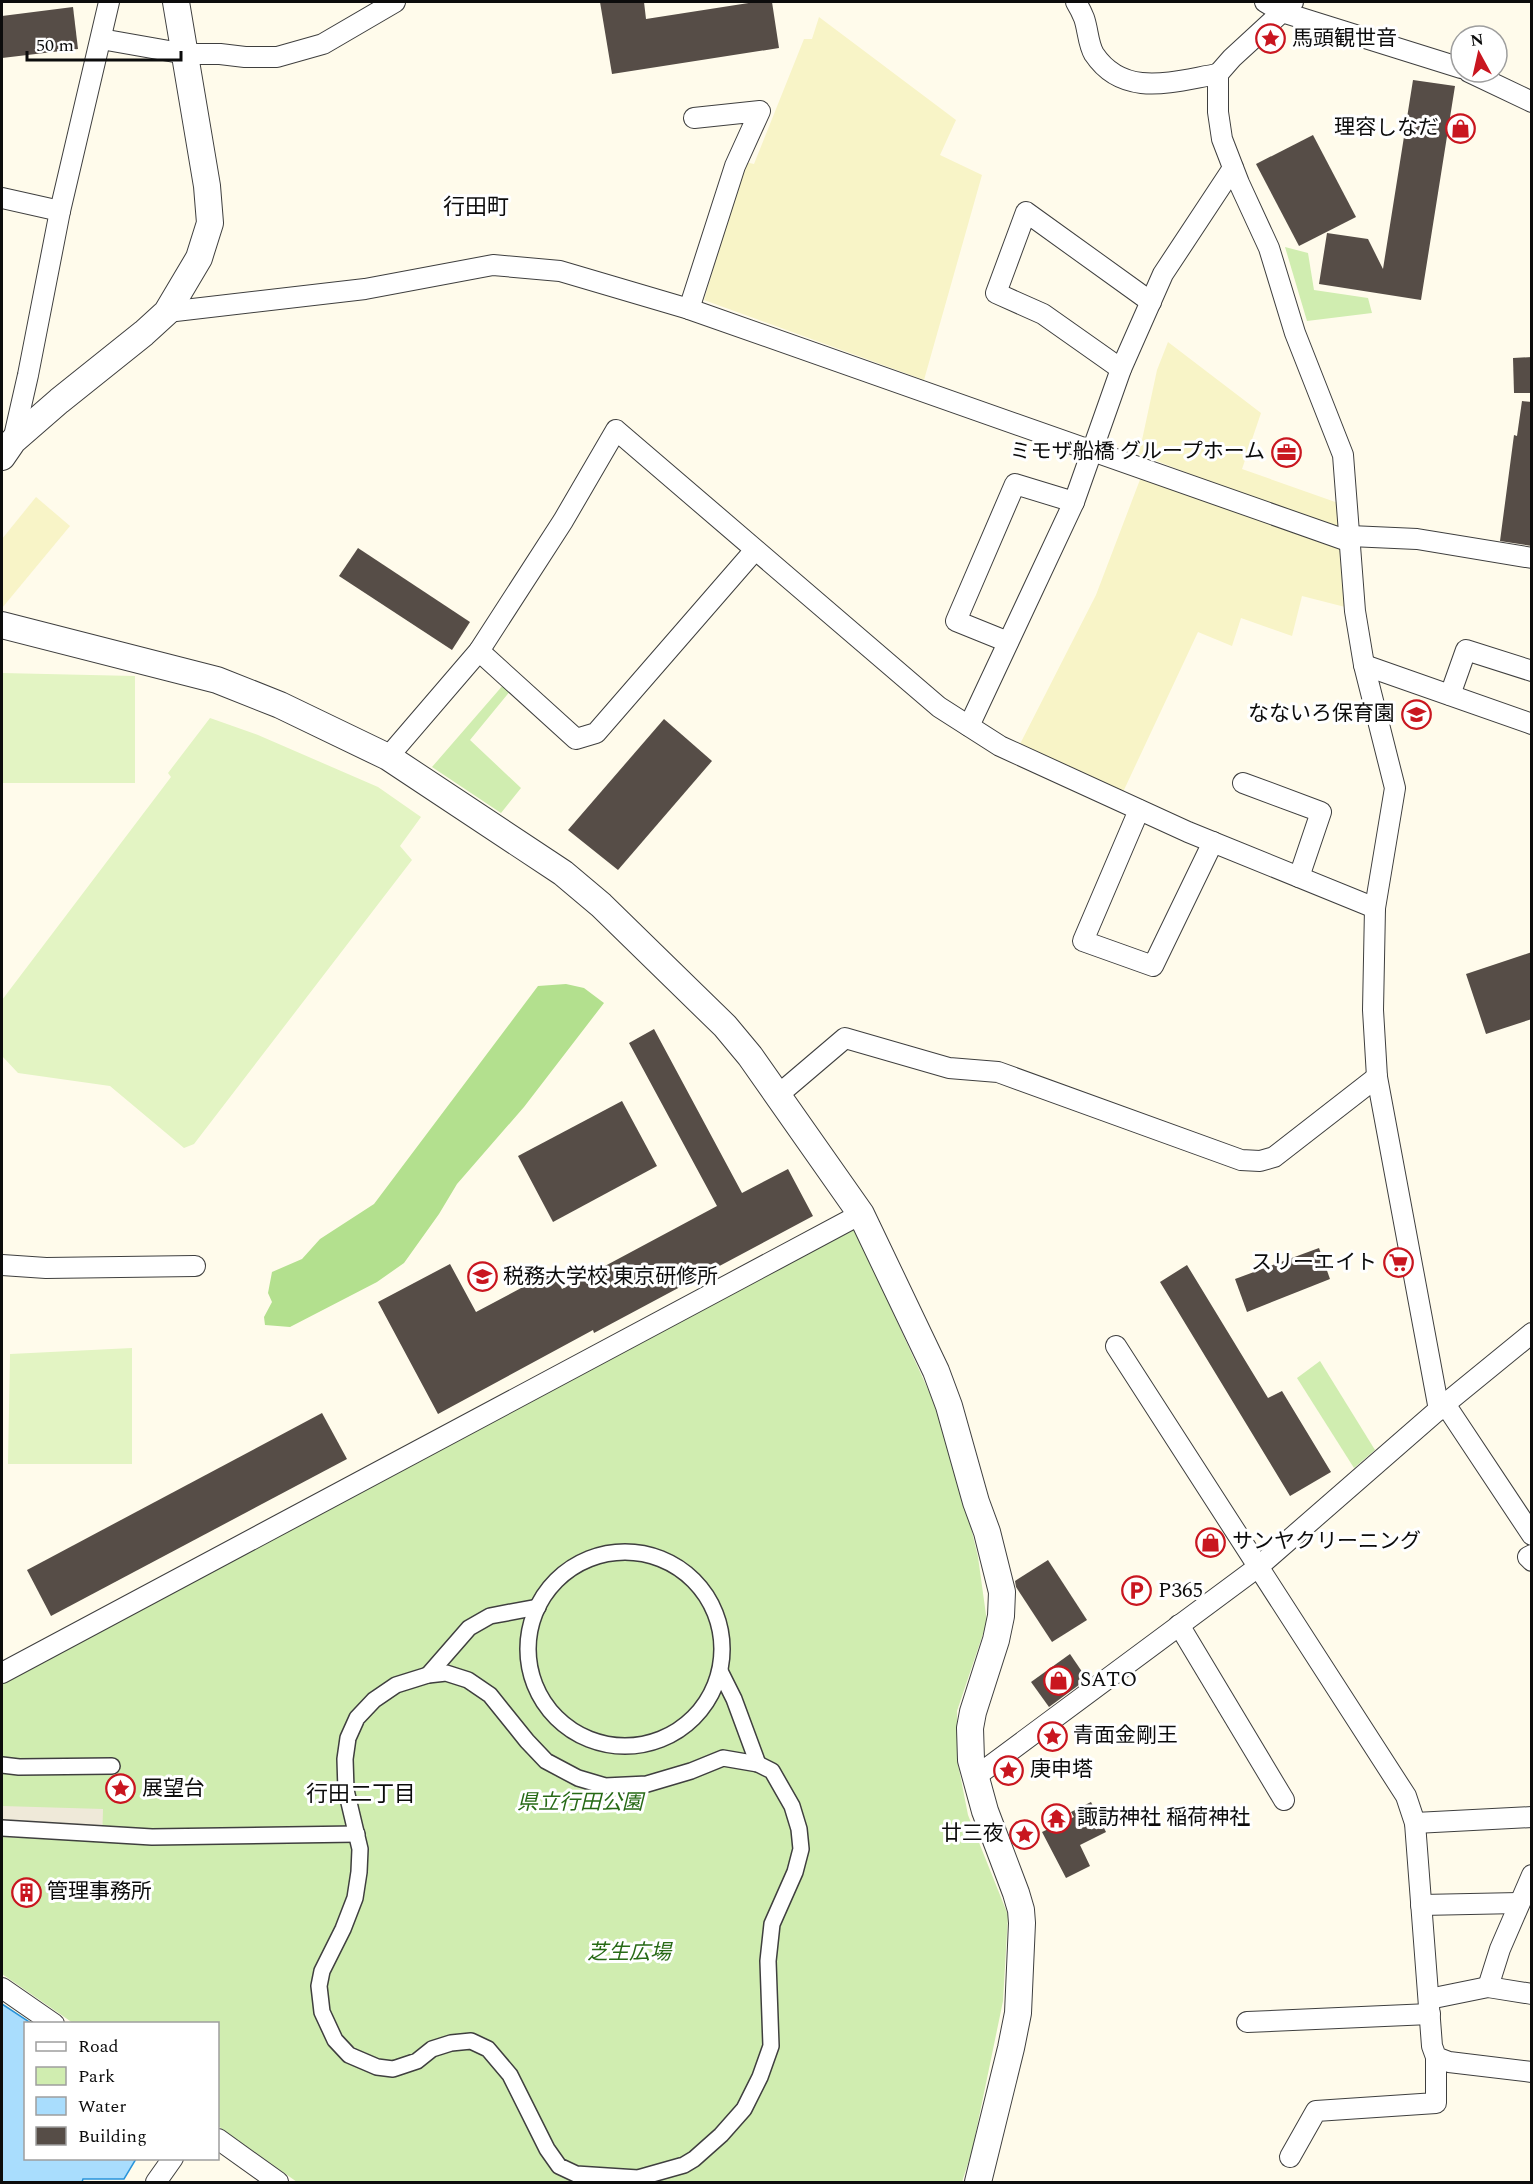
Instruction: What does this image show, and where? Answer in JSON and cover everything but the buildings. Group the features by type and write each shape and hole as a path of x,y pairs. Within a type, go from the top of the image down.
{"street":[{"path":"7,449 28,375 60,212 109,2"},
{"path":"7,449 59,401 167,312 200,258 210,223 207,186 176,2"},
{"path":"101,39 186,54 277,57 323,44 395,2"},
{"path":"1076,2 1084,18 1094,53 1114,75 1125,81 1151,84 1218,74 1280,5 1449,64"},
{"path":"1218,74 1218,112 1222,139 1269,248 1295,333 1343,455 1355,611 1364,665 1395,788 1375,908 1373,1010 1377,1077 1442,1407 1532,1535"},
{"path":"1494,84 1532,102"},
{"path":"689,309 735,166 760,111 694,118"},
{"path":"969,726 1074,502 1121,369 1163,274 1233,168"},
{"path":"2,198 60,212"},
{"path":"1121,369 1043,314 996,293 1026,212 1151,302"},
{"path":"167,312 365,289 493,266 560,272 689,309 1350,539 1418,539 1532,558"},
{"path":"388,757 479,651 562,521 616,430 939,707 1000,747 1214,843 1375,908"},
{"path":"1008,642 956,621 1015,484 1074,502"},
{"path":"479,651 576,739 596,733 755,550"},
{"path":"2,625 217,680 279,705 388,757 563,873 601,905 725,1026 750,1056 861,1214 936,1371 949,1406 1002,1592 1001,1616 970,1728 971,1760 996,1842 1016,1893 1022,1923 1018,2013 978,2182"},
{"path":"1450,695 1466,650 1532,671"},
{"path":"1364,665 1532,724"},
{"path":"1243,783 1321,812 1299,877"},
{"path":"1139,810 1083,941 1153,966 1214,843"},
{"path":"778,1095 845,1038 949,1068 998,1072 1241,1160 1260,1161 1274,1157 1377,1077"},
{"path":"2,1673 861,1214"},
{"path":"2,1265 46,1268 195,1266"},
{"path":"975,1777 1258,1567 1442,1407 1532,1333"},
{"path":"1116,1346 1406,1796 1414,1823 1432,2046 1436,2057 1436,2103 1316,2111 1290,2157"},
{"path":"608,1554 646,1555 681,1568 708,1598 724,1633 720,1671 703,1708 676,1732 640,1746 603,1745 568,1729 542,1701 529,1667 529,1628 538,1607 544,1592 573,1567 608,1554"},
{"path":"1532,1555 1528,1557 1532,1561"},
{"path":"428,1675 469,1628 490,1616 538,1607"},
{"path":"1179,1625 1284,1800"},
{"path":"720,1671 734,1699 758,1764"},
{"path":"446,1673 468,1680 490,1695 527,1742 546,1761 578,1778 605,1786 647,1784 691,1772 723,1758 758,1764 772,1772 792,1806 799,1829 801,1849 795,1872 772,1924 768,1961 771,2046 760,2077 744,2109 721,2135 694,2159 684,2165 638,2178 576,2174 559,2166 547,2149 510,2075 488,2049 471,2041 451,2043 432,2049 417,2061 393,2069 377,2067 349,2055 335,2040 322,2013 319,1986 322,1971 344,1929 355,1898 360,1849 346,1790 345,1759 348,1738 357,1718 374,1700 396,1685 428,1675 446,1673"},
{"path":"2,1765 19,1767 112,1766"},
{"path":"1414,1823 1532,1817"},
{"path":"2,1828 152,1837 357,1834"},
{"path":"1488,1987 1500,1949 1532,1875"},
{"path":"1421,1905 1519,1903"},
{"path":"1247,2022 1430,2007 1488,1987 1532,1994"},
{"path":"2,1988 51,2022"},
{"path":"1436,2057 1449,2062 1532,2072"},
{"path":"219,2140 278,2182"},
{"path":"156,2182 172,2160"}],"shaded area":[{"path":"819,17 956,120 940,155 982,175 924,380 704,300 745,162 754,164 804,39 812,39"},
{"path":"1168,342 1261,413 1242,469 1341,504 1340,527 1332,530 1139,454 1157,370"},
{"path":"1141,477 1339,545 1344,551 1349,608 1302,596 1292,636 1241,618 1232,646 1198,632 1123,792 1019,746 1096,595"},
{"path":"36,497 70,526 2,608 2,539"},
{"path":"2,1806 103,1809 102,1841 2,1837"}],"green space":[{"path":"1285,247 1308,253 1314,290 1368,298 1372,313 1307,321"},
{"path":"2,673 135,676 135,783 2,783"},
{"path":"504,684 511,690 470,740 521,788 501,813 432,767"},
{"path":"210,718 258,735 378,787 421,817 400,846 412,860 194,1144 184,1148 110,1086 18,1073 2,1056 2,1000 171,777 168,773"},
{"path":"566,984 584,988 604,1003 524,1107 457,1184 404,1263 377,1282 290,1327 265,1325 264,1317 272,1302 268,1293 272,1272 302,1259 320,1239 374,1204 538,986"},
{"name":"県立行田公園","path":"854,1227 931,1396 958,1473 978,1557 987,1622 957,1711 958,1764 968,1815 1008,1915 1003,2001 972,2151 962,2182 297,2182 219,2127 219,2022 72,2022 2,1974 2,1682"},
{"path":"132,1348 132,1464 8,1464 10,1354"},
{"path":"1320,1361 1375,1450 1354,1468 1297,1378"}],"water":[{"path":"2,2004 29,2022 24,2022 24,2160 135,2160 124,2179 83,2179 82,2182 2,2182"}],"place":[{"name":"馬頭観世音","path":"1271,39"},
{"name":"理容しなだ","path":"1460,128"},
{"name":"ミモザ船橋 グループホーム","path":"1286,452"},
{"name":"なないろ保育園","path":"1416,714"},
{"name":"スリーエイト","path":"1398,1263"},
{"name":"税務大学校 東京研修所","path":"482,1277"},
{"name":"サンヤクリーニング","path":"1211,1542"},
{"name":"P365","path":"1137,1591"},
{"name":"SATO","path":"1059,1680"},
{"name":"青面金剛王","path":"1052,1736"},
{"name":"庚申塔","path":"1009,1770"},
{"name":"展望台","path":"121,1789"},
{"name":"諏訪神社 稲荷神社","path":"1056,1818"},
{"name":"廿三夜","path":"1025,1834"},
{"name":"管理事務所","path":"26,1892"}],"district":[{"name":"行田町","path":"476,207"},
{"name":"行田二丁目","path":"361,1794"}],"park label":[{"name":"芝生広場","path":"629,1953"}]}
